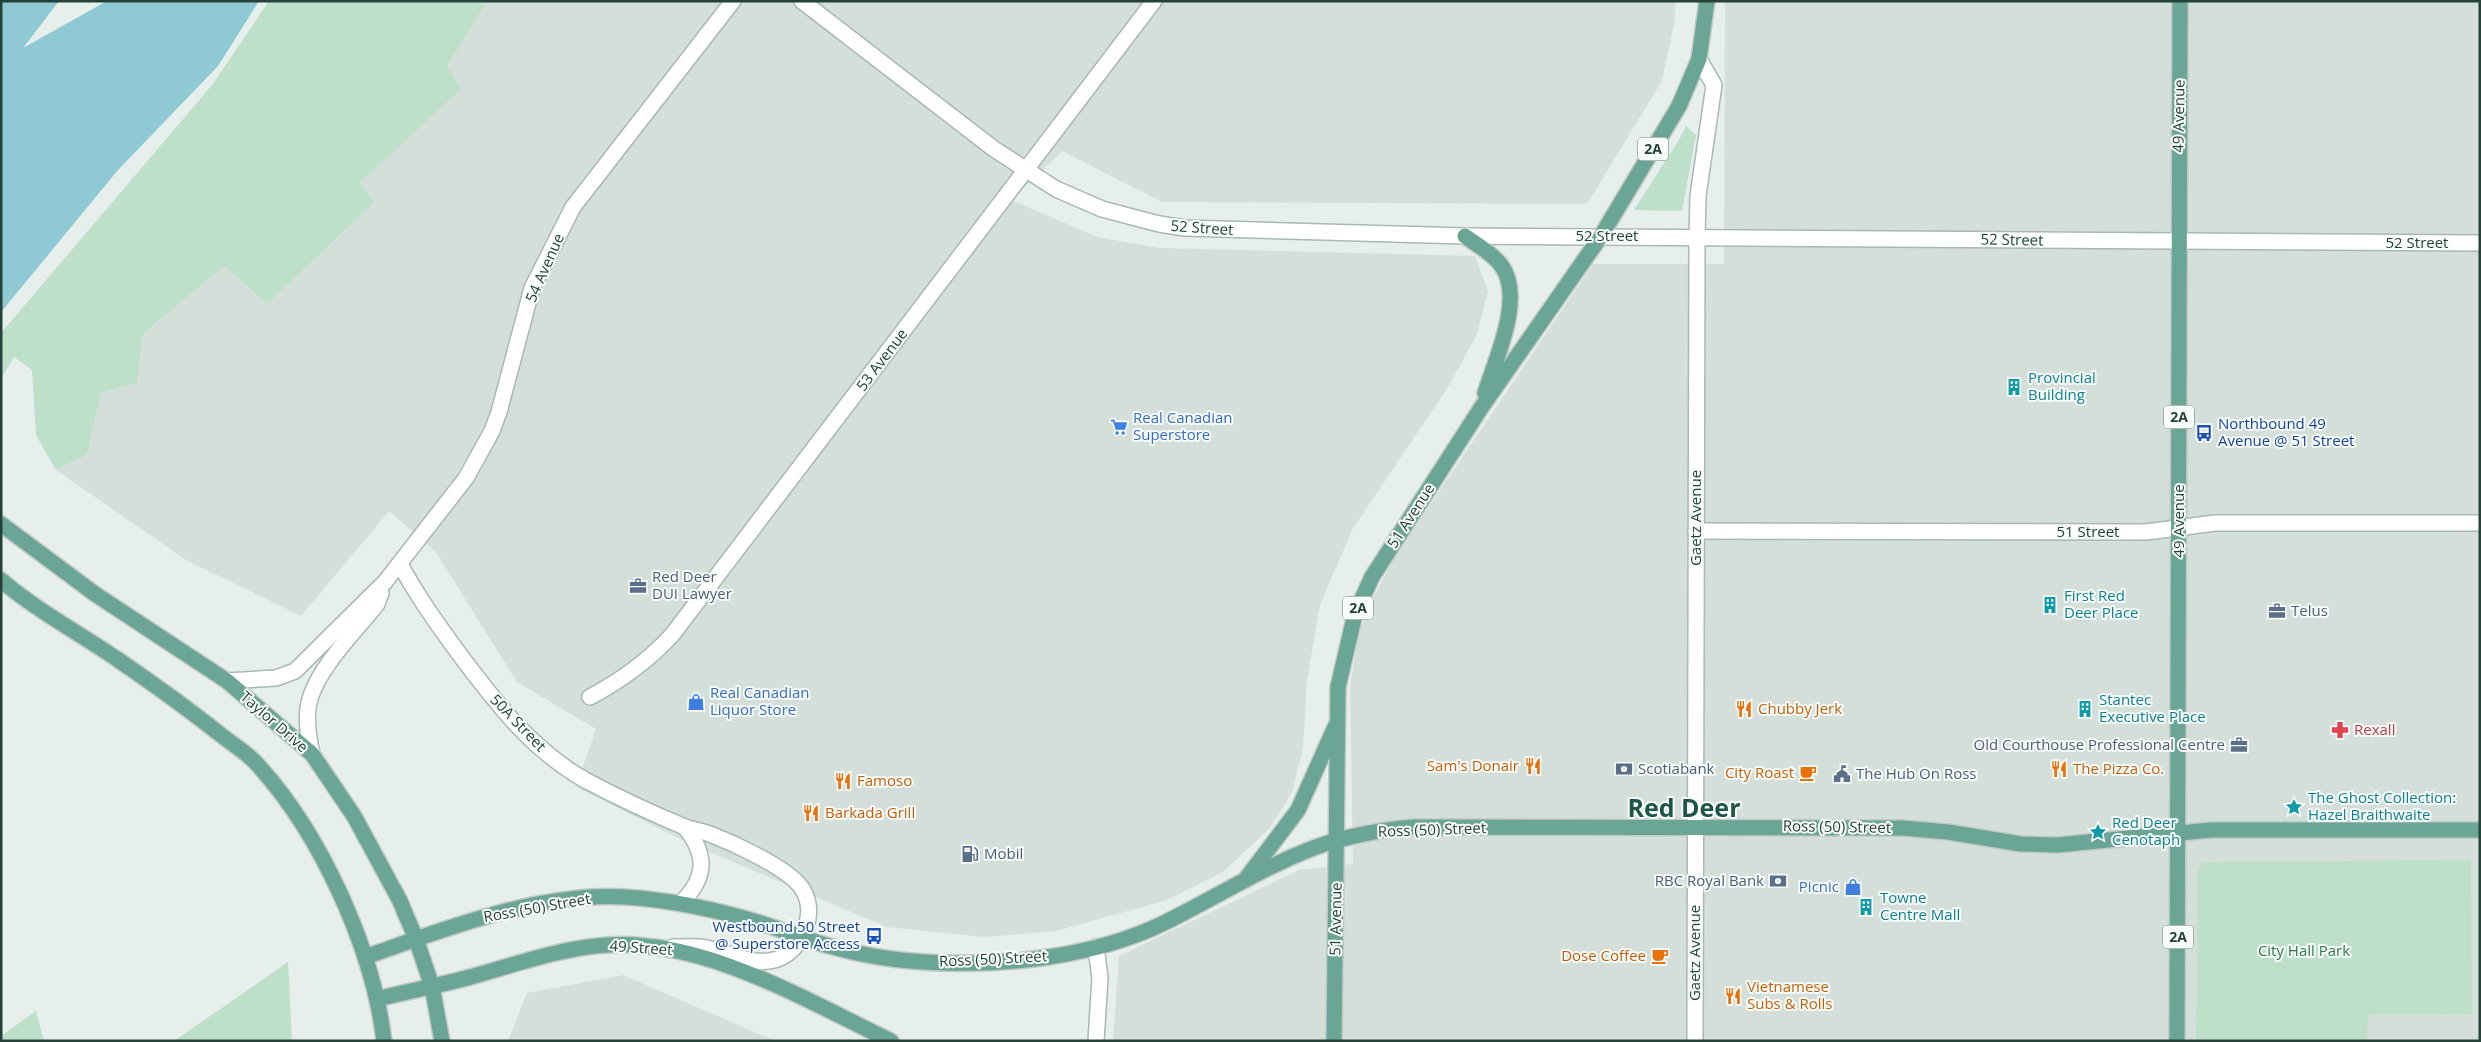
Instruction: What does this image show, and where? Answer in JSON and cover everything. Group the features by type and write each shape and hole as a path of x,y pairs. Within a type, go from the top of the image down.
{"main road":[{"name":"2A","path":"1699,59 1707,1"},
{"name":"49 Avenue","path":"2177,1041 2180,1"},
{"name":"51 Avenue","path":"1334,1041 1338,840 1338,686 1355,614 1367,587 1481,408 1601,236 1679,106 1699,59"},
{"path":"1465,236 1500,263 1510,283 1512,297 1481,408"},
{"name":"Taylor Drive","path":"1,524 95,594 227,681 312,754 354,816 387,876 416,939 432,986 442,1041"},
{"path":"1,580 118,660 255,762 285,798 325,862 342,897 365,957 378,999 384,1041"},
{"path":"1246,880 1298,810 1338,720"},
{"name":"Ross (50) Street","path":"365,957 482,917 584,897 621,896 681,903 739,917 838,949 877,957 927,962 994,962 1048,957 1096,947 1162,924 1297,855 1338,840 1368,833 1412,828 1696,826 1902,828 1948,832 2021,844 2093,843 2211,830 2480,830"},
{"name":"49 Street","path":"378,999 580,948 607,945 664,948 698,955 737,968 891,1041"}],"street":[{"name":"54 Avenue","path":"385,582 466,478 492,431 508,383 532,288 573,207 733,1"},
{"name":"52 Street","path":"802,1 963,126 1025,170 1056,189 1102,209 1168,226 1211,230 1465,236 1697,236 2178,242 2480,243"},
{"name":"53 Avenue","path":"590,697 627,677 651,657 672,635 1154,1"},
{"name":"Gaetz Avenue","path":"1695,1041 1697,236 1698,196 1714,85 1699,59"},
{"name":"51 Street","path":"1696,531 2146,532 2215,523 2480,523"},
{"name":"50A Street","path":"400,564 418,598 496,702 532,740 557,762 585,779 685,827 710,834 792,876 802,888 808,903 807,923 802,938"},
{"path":"227,681 276,678 295,671 385,582"},
{"path":"312,754 307,726 308,707 315,687 323,672 377,604 385,582"},
{"path":"681,903 692,892 699,878 701,867 697,842 685,827"},
{"path":"664,948 705,948 764,962 783,957 802,938"},
{"path":"1096,947 1100,978 1096,1041"}],"shaded area":[{"path":"487,1 1675,1 1675,19 1662,81 1587,204 1162,202 1062,151 1012,200 1097,237 1159,248 1475,256 1488,291 1477,334 1448,387 1352,530 1320,605 1307,680 1303,748 1292,792 1270,828 1223,872 1167,900 1056,931 984,937 887,927 688,843 576,787 596,729 517,682 436,552 389,511 301,616 186,560 56,470 87,455 101,393 137,383 143,334 224,266 267,304 374,203 360,183 460,89 446,66"},
{"path":"1725,1 2480,1 2480,1041 1113,1041 1119,956 1299,870 1353,864 1350,688 1358,636 1371,602 1396,555 1593,264 1724,264"},
{"path":"623,975 775,1041 508,1041 527,993"}],"green space":[{"path":"269,1 487,1 447,66 461,89 360,183 374,203 267,304 224,266 143,334 137,383 101,393 87,455 56,470 36,435 32,370 14,357 1,378 1,333 212,85"},
{"path":"1686,126 1696,135 1682,211 1634,210 1680,138"},
{"name":"City Hall Park","path":"2471,860 2472,1014 2368,1015 2367,1041 2196,1041 2198,874 2203,862"},
{"path":"288,962 292,1041 174,1041"},
{"path":"36,1011 44,1041 1,1041 1,1036"}],"water":[{"path":"1,1 59,1 23,48 107,1 259,1 218,66 118,170 1,312"}],"place":[{"name":"Provincial Building","path":"2014,387"},
{"name":"Real Canadian Superstore","path":"1119,427"},
{"name":"Northbound 49 Avenue @ 51 Street","path":"2204,433"},
{"name":"Red Deer DUI Lawyer","path":"638,586"},
{"name":"First Red Deer Place","path":"2050,605"},
{"name":"Telus","path":"2277,611"},
{"name":"Real Canadian Liquor Store","path":"696,702"},
{"name":"Chubby Jerk","path":"1744,709"},
{"name":"Stantec Executive Place","path":"2085,709"},
{"name":"Rexall","path":"2340,730"},
{"name":"Old Courthouse Professional Centre","path":"2239,745"},
{"name":"Sam's Donair","path":"1533,766"},
{"name":"Scotiabank","path":"1624,769"},
{"name":"The Pizza Co.","path":"2059,769"},
{"name":"City Roast","path":"1808,773"},
{"name":"The Hub On Ross","path":"1842,774"},
{"name":"Famoso","path":"843,781"},
{"name":"The Ghost Collection: Hazel Braithwaite","path":"2294,807"},
{"name":"Barkada Grill","path":"811,813"},
{"name":"Red Deer Cenotaph","path":"2098,832"},
{"name":"Mobil","path":"970,854"},
{"name":"RBC Royal Bank","path":"1778,881"},
{"name":"Picnic","path":"1853,887"},
{"name":"Towne Centre Mall","path":"1866,907"},
{"name":"Westbound 50 Street @ Superstore Access","path":"874,936"},
{"name":"Dose Coffee","path":"1660,956"},
{"name":"Vietnamese Subs & Rolls","path":"1733,996"}],"district":[{"name":"Red Deer","path":"1684,808"}]}
